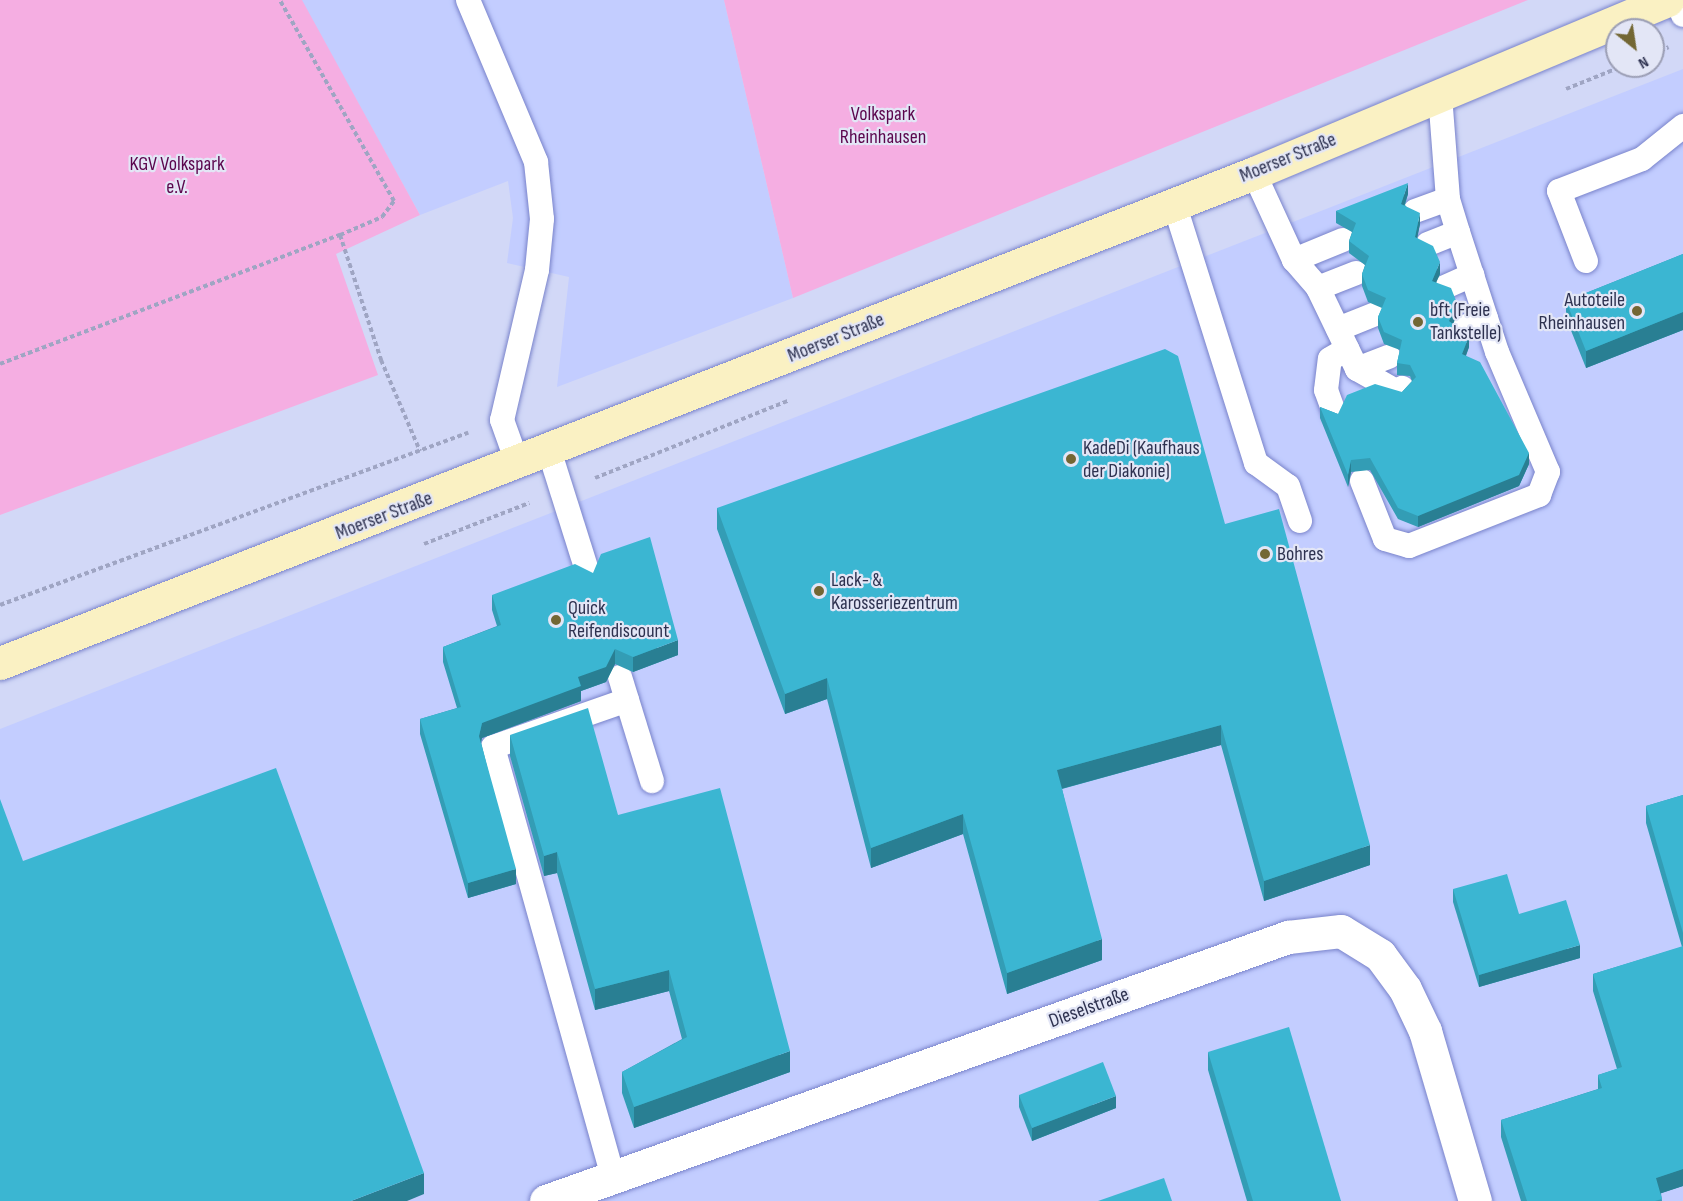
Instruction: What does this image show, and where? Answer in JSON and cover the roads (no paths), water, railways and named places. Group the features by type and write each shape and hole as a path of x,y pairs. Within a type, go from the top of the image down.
{"main road":[{"name":"Moerser Straße","path":"0,663 1254,173 1667,0"}],"street":[{"name":"Dieselstraße","path":"546,1201 1288,938 1341,931 1380,955 1405,989 1425,1031 1475,1201"}],"lane":[{"path":"468,0 536,162 543,219 537,270 502,420 517,462"},
{"path":"1677,0 1683,15"},
{"path":"1362,481 1385,539 1408,546 1539,495 1548,472 1515,395 1486,356 1486,318 1448,199 1440,95"},
{"path":"1586,261 1559,191 1642,159 1683,126"},
{"path":"1254,173 1294,260 1318,288 1348,349 1396,391 1402,388"},
{"path":"1415,212 1448,199"},
{"path":"1174,203 1256,464 1288,486 1300,521"},
{"path":"1428,244 1458,232"},
{"path":"1294,260 1344,240"},
{"path":"1318,288 1356,273"},
{"path":"1445,287 1472,275"},
{"path":"1334,412 1326,390 1330,359 1348,349 1373,315"},
{"path":"1462,328 1486,318"},
{"path":"1348,349 1389,357"},
{"path":"549,450 588,574"},
{"path":"620,677 652,781"},
{"path":"614,1177 493,747 627,700"}],"place":[{"name":"Autoteile Rheinhausen","path":"1637,311"},
{"name":"bft (Freie Tankstelle)","path":"1418,322"},
{"name":"KadeDi (Kaufhaus der Diakonie)","path":"1071,459"},
{"name":"Bohres","path":"1265,554"},
{"name":"Lack- & Karosseriezentrum","path":"819,591"},
{"name":"Quick Reifendiscount","path":"556,620"}],"park label":[{"name":"Volkspark Rheinhausen","path":"883,126"},
{"name":"KGV Volkspark e.V.","path":"177,176"}]}
